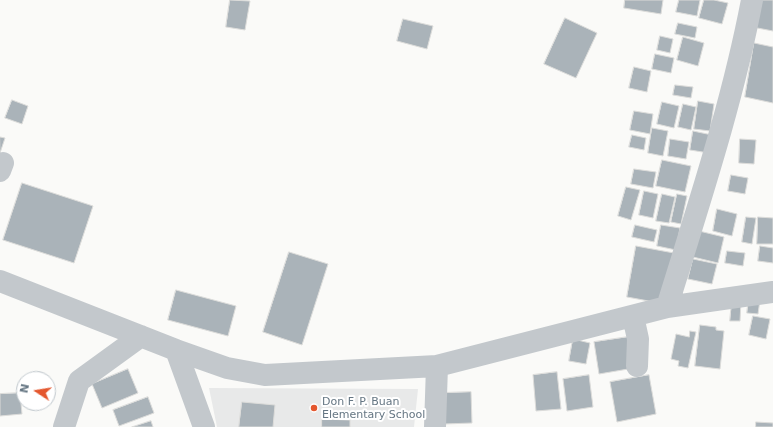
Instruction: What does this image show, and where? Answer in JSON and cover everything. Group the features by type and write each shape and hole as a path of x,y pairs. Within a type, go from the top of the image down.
{"street":[{"path":"667,307 724,120 752,0"},
{"path":"0,281 176,350 227,368 266,375 437,366 667,307 773,292"},
{"path":"633,316 638,339 637,366"},
{"path":"64,427 79,380 141,336"},
{"path":"176,350 204,427"},
{"path":"435,427 437,366"}],"shaded area":[{"name":"Don F. P. Buan Elementary School","path":"209,388 418,389 414,427 217,427"}],"building":[{"path":"230,0 250,1 245,30 226,27"},
{"path":"625,0 663,0 661,14 624,8"},
{"path":"679,0 700,0 697,16 676,12"},
{"path":"704,0 714,0 728,3 722,24 699,18"},
{"path":"757,0 773,0 773,31 752,27"},
{"path":"565,18 597,33 576,78 544,64"},
{"path":"403,19 433,26 427,49 397,41"},
{"path":"678,23 697,27 695,38 675,34"},
{"path":"660,36 673,39 670,53 657,50"},
{"path":"683,37 704,43 698,66 677,60"},
{"path":"754,43 773,47 773,103 745,97"},
{"path":"655,54 674,58 671,73 652,69"},
{"path":"634,67 651,71 647,92 629,88"},
{"path":"675,85 693,87 691,98 673,95"},
{"path":"12,100 28,106 22,124 5,118"},
{"path":"698,101 714,104 710,131 694,129"},
{"path":"662,102 679,106 674,128 657,124"},
{"path":"683,104 696,107 691,130 678,127"},
{"path":"634,111 653,114 650,134 630,130"},
{"path":"652,128 668,131 663,156 648,153"},
{"path":"693,131 712,135 709,153 690,150"},
{"path":"632,135 646,138 644,150 629,147"},
{"path":"0,137 5,138 0,153"},
{"path":"670,139 689,142 686,159 668,156"},
{"path":"740,139 756,140 754,164 739,163"},
{"path":"662,160 691,166 685,192 656,186"},
{"path":"634,169 656,172 653,188 631,184"},
{"path":"731,175 748,178 745,194 728,191"},
{"path":"22,183 93,206 74,263 3,240"},
{"path":"626,187 640,190 631,220 618,216"},
{"path":"644,191 658,194 653,218 639,215"},
{"path":"662,194 675,197 669,223 656,221"},
{"path":"677,194 687,196 681,224 671,222"},
{"path":"717,209 737,214 732,236 713,231"},
{"path":"746,217 756,218 752,244 742,242"},
{"path":"758,217 773,218 773,244 757,244"},
{"path":"635,225 657,230 654,242 632,237"},
{"path":"661,225 680,228 676,250 657,246"},
{"path":"699,231 724,237 718,263 693,257"},
{"path":"636,246 674,253 665,304 627,297"},
{"path":"760,246 773,248 773,263 758,261"},
{"path":"727,251 745,253 743,266 725,263"},
{"path":"289,252 328,264 302,345 263,332"},
{"path":"693,259 717,264 712,284 688,279"},
{"path":"176,290 236,306 228,336 168,320"},
{"path":"749,298 760,300 758,314 747,313"},
{"path":"732,301 741,301 740,321 730,321"},
{"path":"753,316 770,319 766,339 749,335"},
{"path":"700,325 716,327 716,330 724,331 720,369 695,366"},
{"path":"690,331 696,332 688,368 678,366 679,361 671,359 676,334 689,337"},
{"path":"628,337 634,368 599,374 594,342"},
{"path":"573,339 590,343 586,364 569,361"},
{"path":"128,369 138,393 102,408 92,384"},
{"path":"557,372 561,409 536,411 533,375"},
{"path":"589,375 593,407 567,411 563,379"},
{"path":"649,375 656,414 617,422 610,382"},
{"path":"471,392 472,423 444,424 443,393"},
{"path":"16,393 16,411 22,411 22,414 0,416 0,394"},
{"path":"148,397 154,413 119,426 113,410"},
{"path":"242,402 275,405 273,427 239,427"},
{"path":"322,419 350,420 350,427 322,427"},
{"path":"151,421 153,427 132,427"},
{"path":"756,422 773,423 773,427 756,427"}],"place":[{"name":"Don F. P. Buan Elementary School","path":"314,408"}]}
